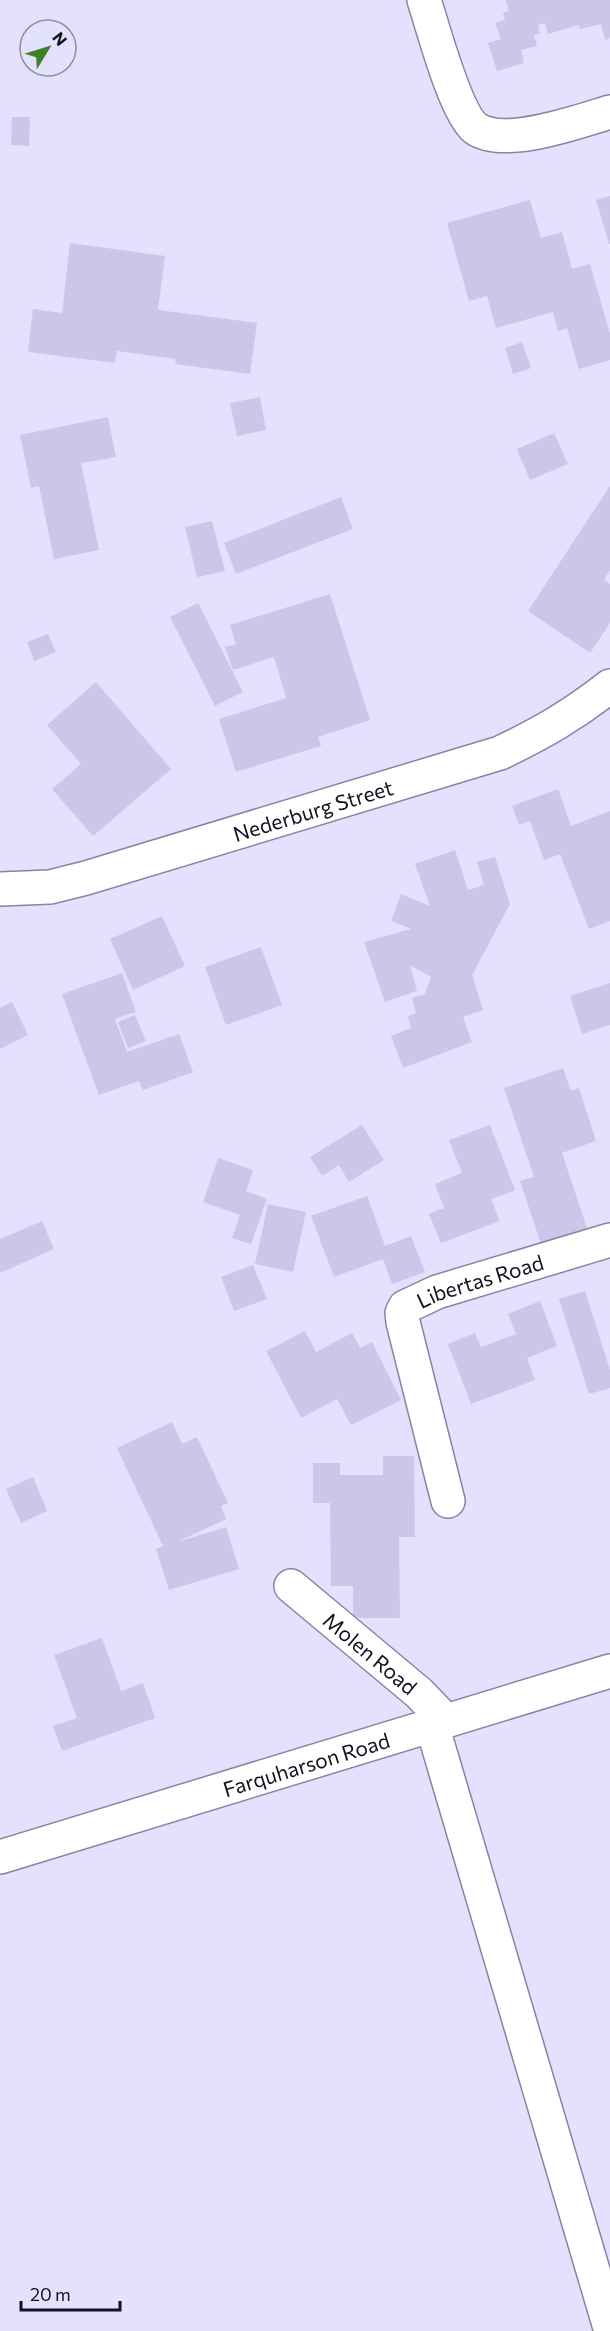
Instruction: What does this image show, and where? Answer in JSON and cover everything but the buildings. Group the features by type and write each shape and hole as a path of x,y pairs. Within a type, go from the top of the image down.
{"street":[{"path":"424,0 449,77 467,117 476,128 503,136 521,135 550,130 610,112"},
{"name":"Nederburg Street","path":"0,889 50,887 86,879 500,753 541,734 576,713 610,686"},
{"name":"Libertas Road","path":"448,1501 403,1322 402,1313 405,1307 437,1292 610,1240"},
{"name":"Molen Road","path":"291,1586 419,1693 439,1723"},
{"name":"Farquharson Road","path":"0,1857 610,1671"},
{"path":"439,1723 610,2328"}]}
